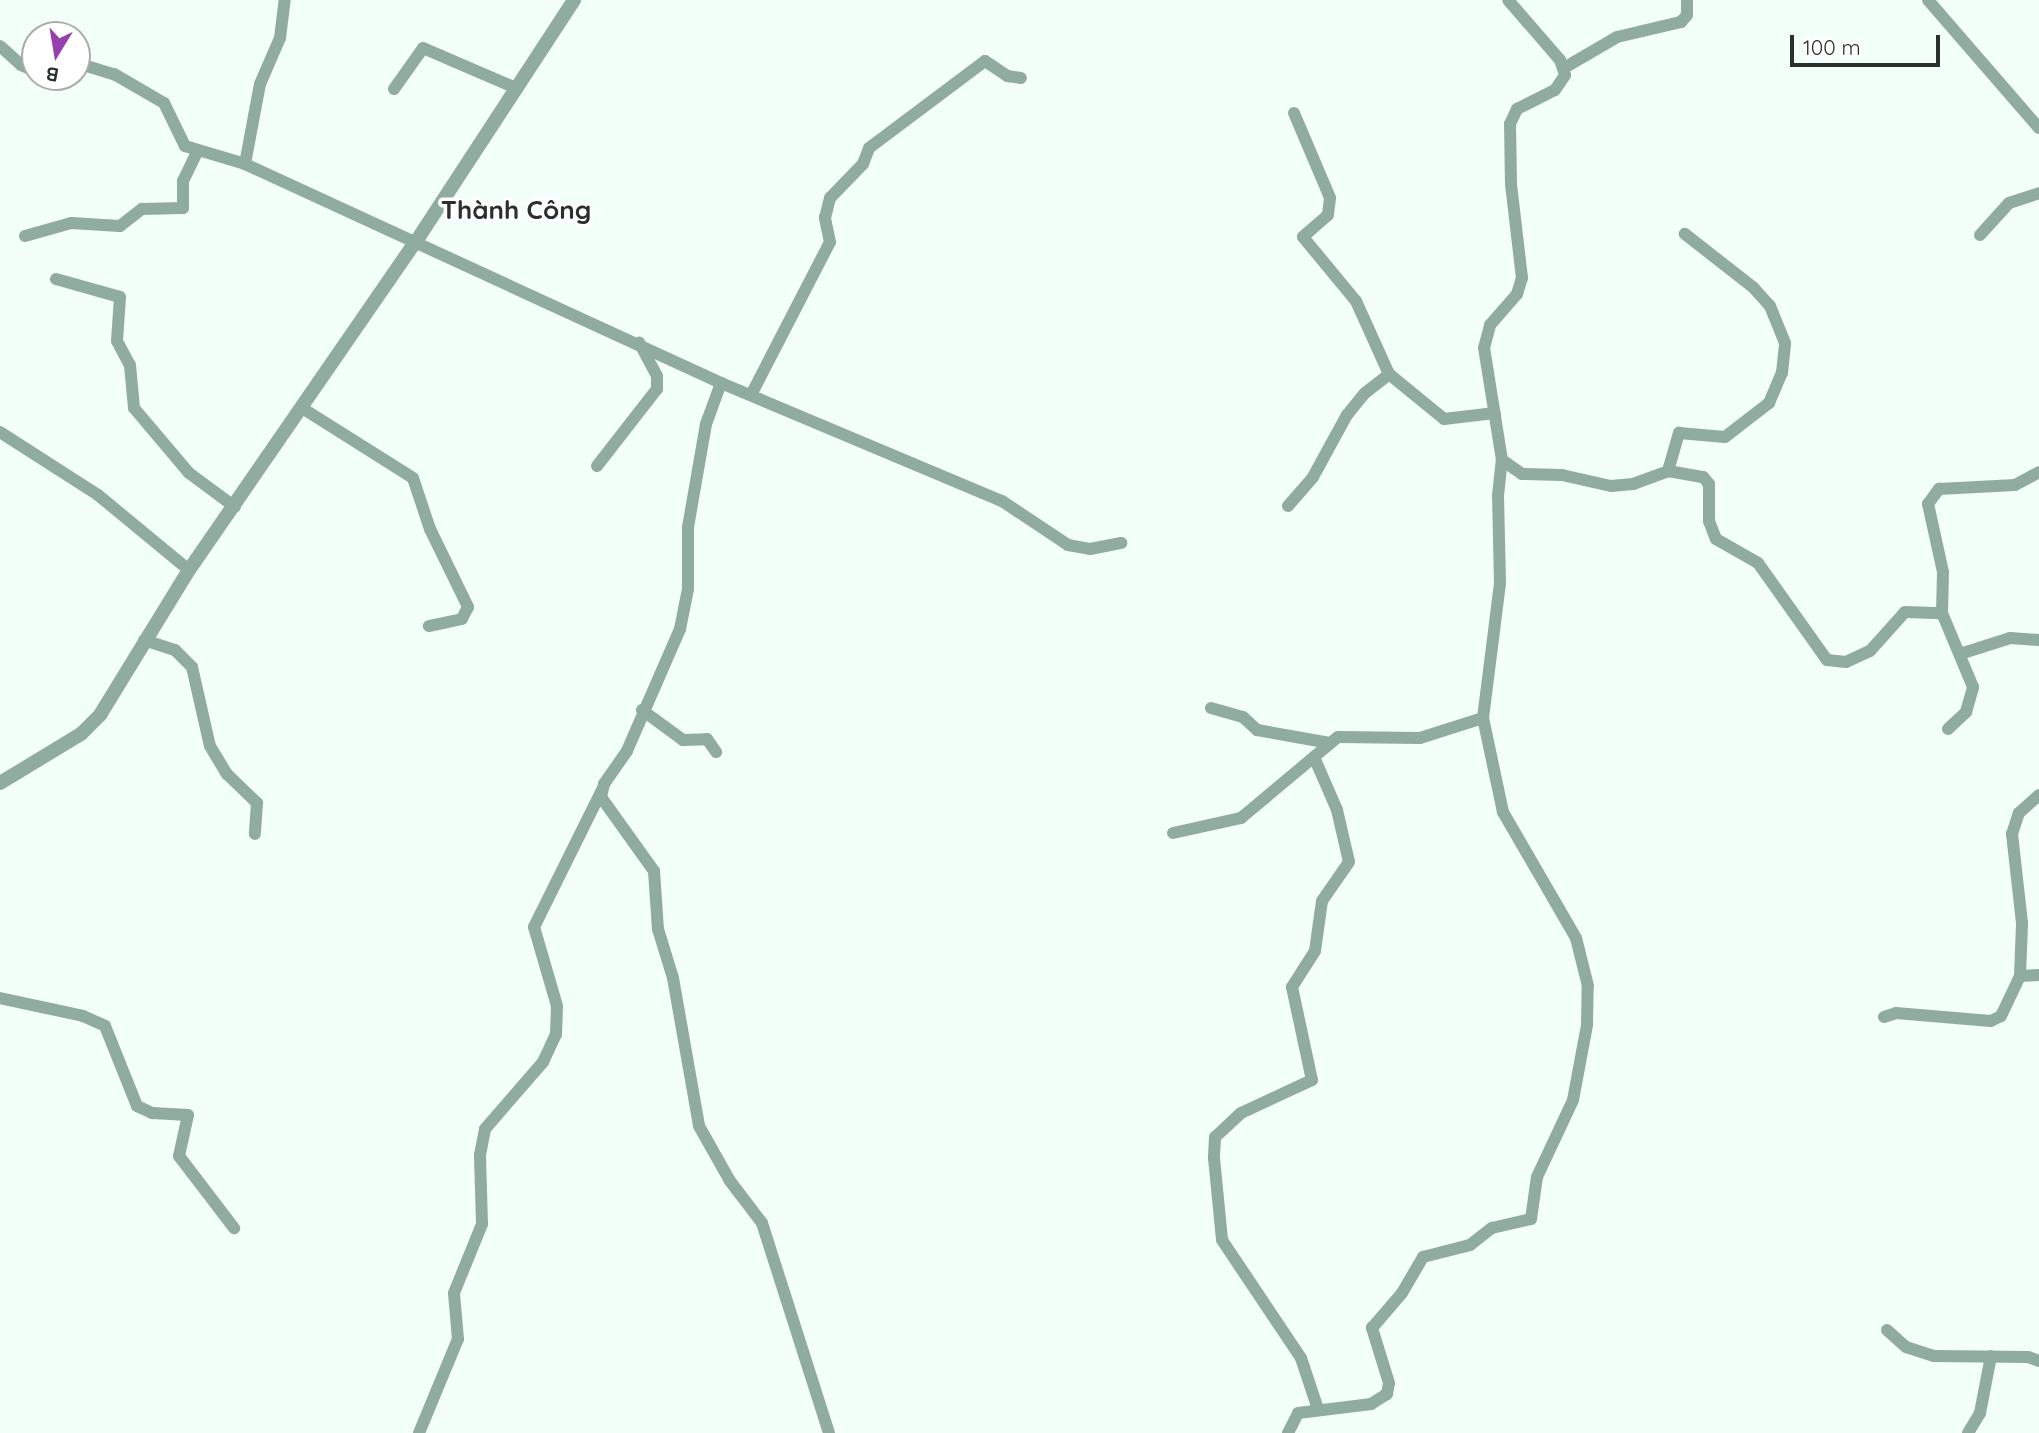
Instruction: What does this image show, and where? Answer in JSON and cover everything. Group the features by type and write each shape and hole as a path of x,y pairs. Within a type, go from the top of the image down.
{"street":[{"path":"245,164 260,84 281,38 285,0"},
{"path":"0,783 91,726 189,570 417,240 574,0"},
{"path":"1288,1433 1298,1413 1371,1404 1387,1394 1390,1383 1372,1328 1402,1293 1423,1257 1470,1245 1492,1228 1531,1219 1536,1177 1576,1091 1589,1005 1583,962 1564,913 1503,812 1483,718 1500,583 1498,496 1502,460 1485,359 1486,336 1517,294 1522,278 1511,185 1510,124 1517,108 1555,90 1562,83 1564,68 1508,0"},
{"path":"1564,68 1617,37 1681,22 1687,15 1687,0"},
{"path":"1928,0 2039,128"},
{"path":"0,46 21,65"},
{"path":"394,89 423,48 518,89"},
{"path":"751,395 830,242 825,218 830,198 863,163 869,148 985,61 1007,76 1021,78"},
{"path":"91,68 114,75 160,100 180,142 245,164 639,342 721,383 1002,501 1068,545 1090,549 1121,543"},
{"path":"1294,113 1330,198 1328,215 1303,237 1352,293 1390,374 1444,419 1494,413"},
{"path":"25,236 71,223 120,226 142,209 183,208 183,181 198,150"},
{"path":"1980,235 2009,203 2039,193"},
{"path":"1668,471 1679,433 1725,437 1769,403 1782,373 1785,343 1770,306 1754,288 1685,234"},
{"path":"56,279 120,297 117,341 130,365 134,408 189,472 235,507"},
{"path":"597,466 657,389 657,376 639,342"},
{"path":"1288,506 1313,477 1347,415 1365,393 1390,374"},
{"path":"419,1433 458,1339 454,1293 482,1224 480,1155 485,1129 543,1062 556,1034 557,1006 534,927 602,790 627,751 642,710 684,617 688,527 706,424 721,383"},
{"path":"302,408 413,478 430,529 468,607 462,619 429,626"},
{"path":"0,432 98,495 189,570"},
{"path":"1502,460 1522,474 1562,475 1611,486 1633,484 1668,471 1708,480 1709,521 1716,539 1758,563 1827,660 1846,662 1870,651 1905,612 1942,613"},
{"path":"1948,729 1959,721 1971,698 1970,674 1942,613 1943,572 1929,515 1932,496 1950,486 2015,485 2039,472"},
{"path":"1960,654 2010,638 2039,640"},
{"path":"144,640 175,650 192,667 214,754 257,803 255,834"},
{"path":"1211,708 1243,717 1257,730 1330,743"},
{"path":"642,710 683,740 707,739 716,752"},
{"path":"1173,834 1241,818 1330,743 1348,734 1420,738 1483,718"},
{"path":"1314,757 1337,810 1349,862 1322,901 1315,951 1292,987 1312,1080 1241,1112 1215,1137 1214,1158 1222,1240 1301,1358 1318,1409"},
{"path":"602,790 607,809 654,871 659,929 673,978 699,1126 730,1181 762,1223 829,1433"},
{"path":"1884,1017 1896,1013 1991,1021 2001,1016 2020,976 2022,923 2012,834 2019,813 2039,795"},
{"path":"2020,976 2039,975"},
{"path":"0,998 83,1016 105,1026 137,1106 152,1113 188,1115 179,1156 234,1228"},
{"path":"1887,1330 1906,1347 1934,1356 1991,1356 2039,1361"},
{"path":"1968,1433 1980,1413 1991,1356"}],"district":[{"name":"Thành Công","path":"516,210"}]}
